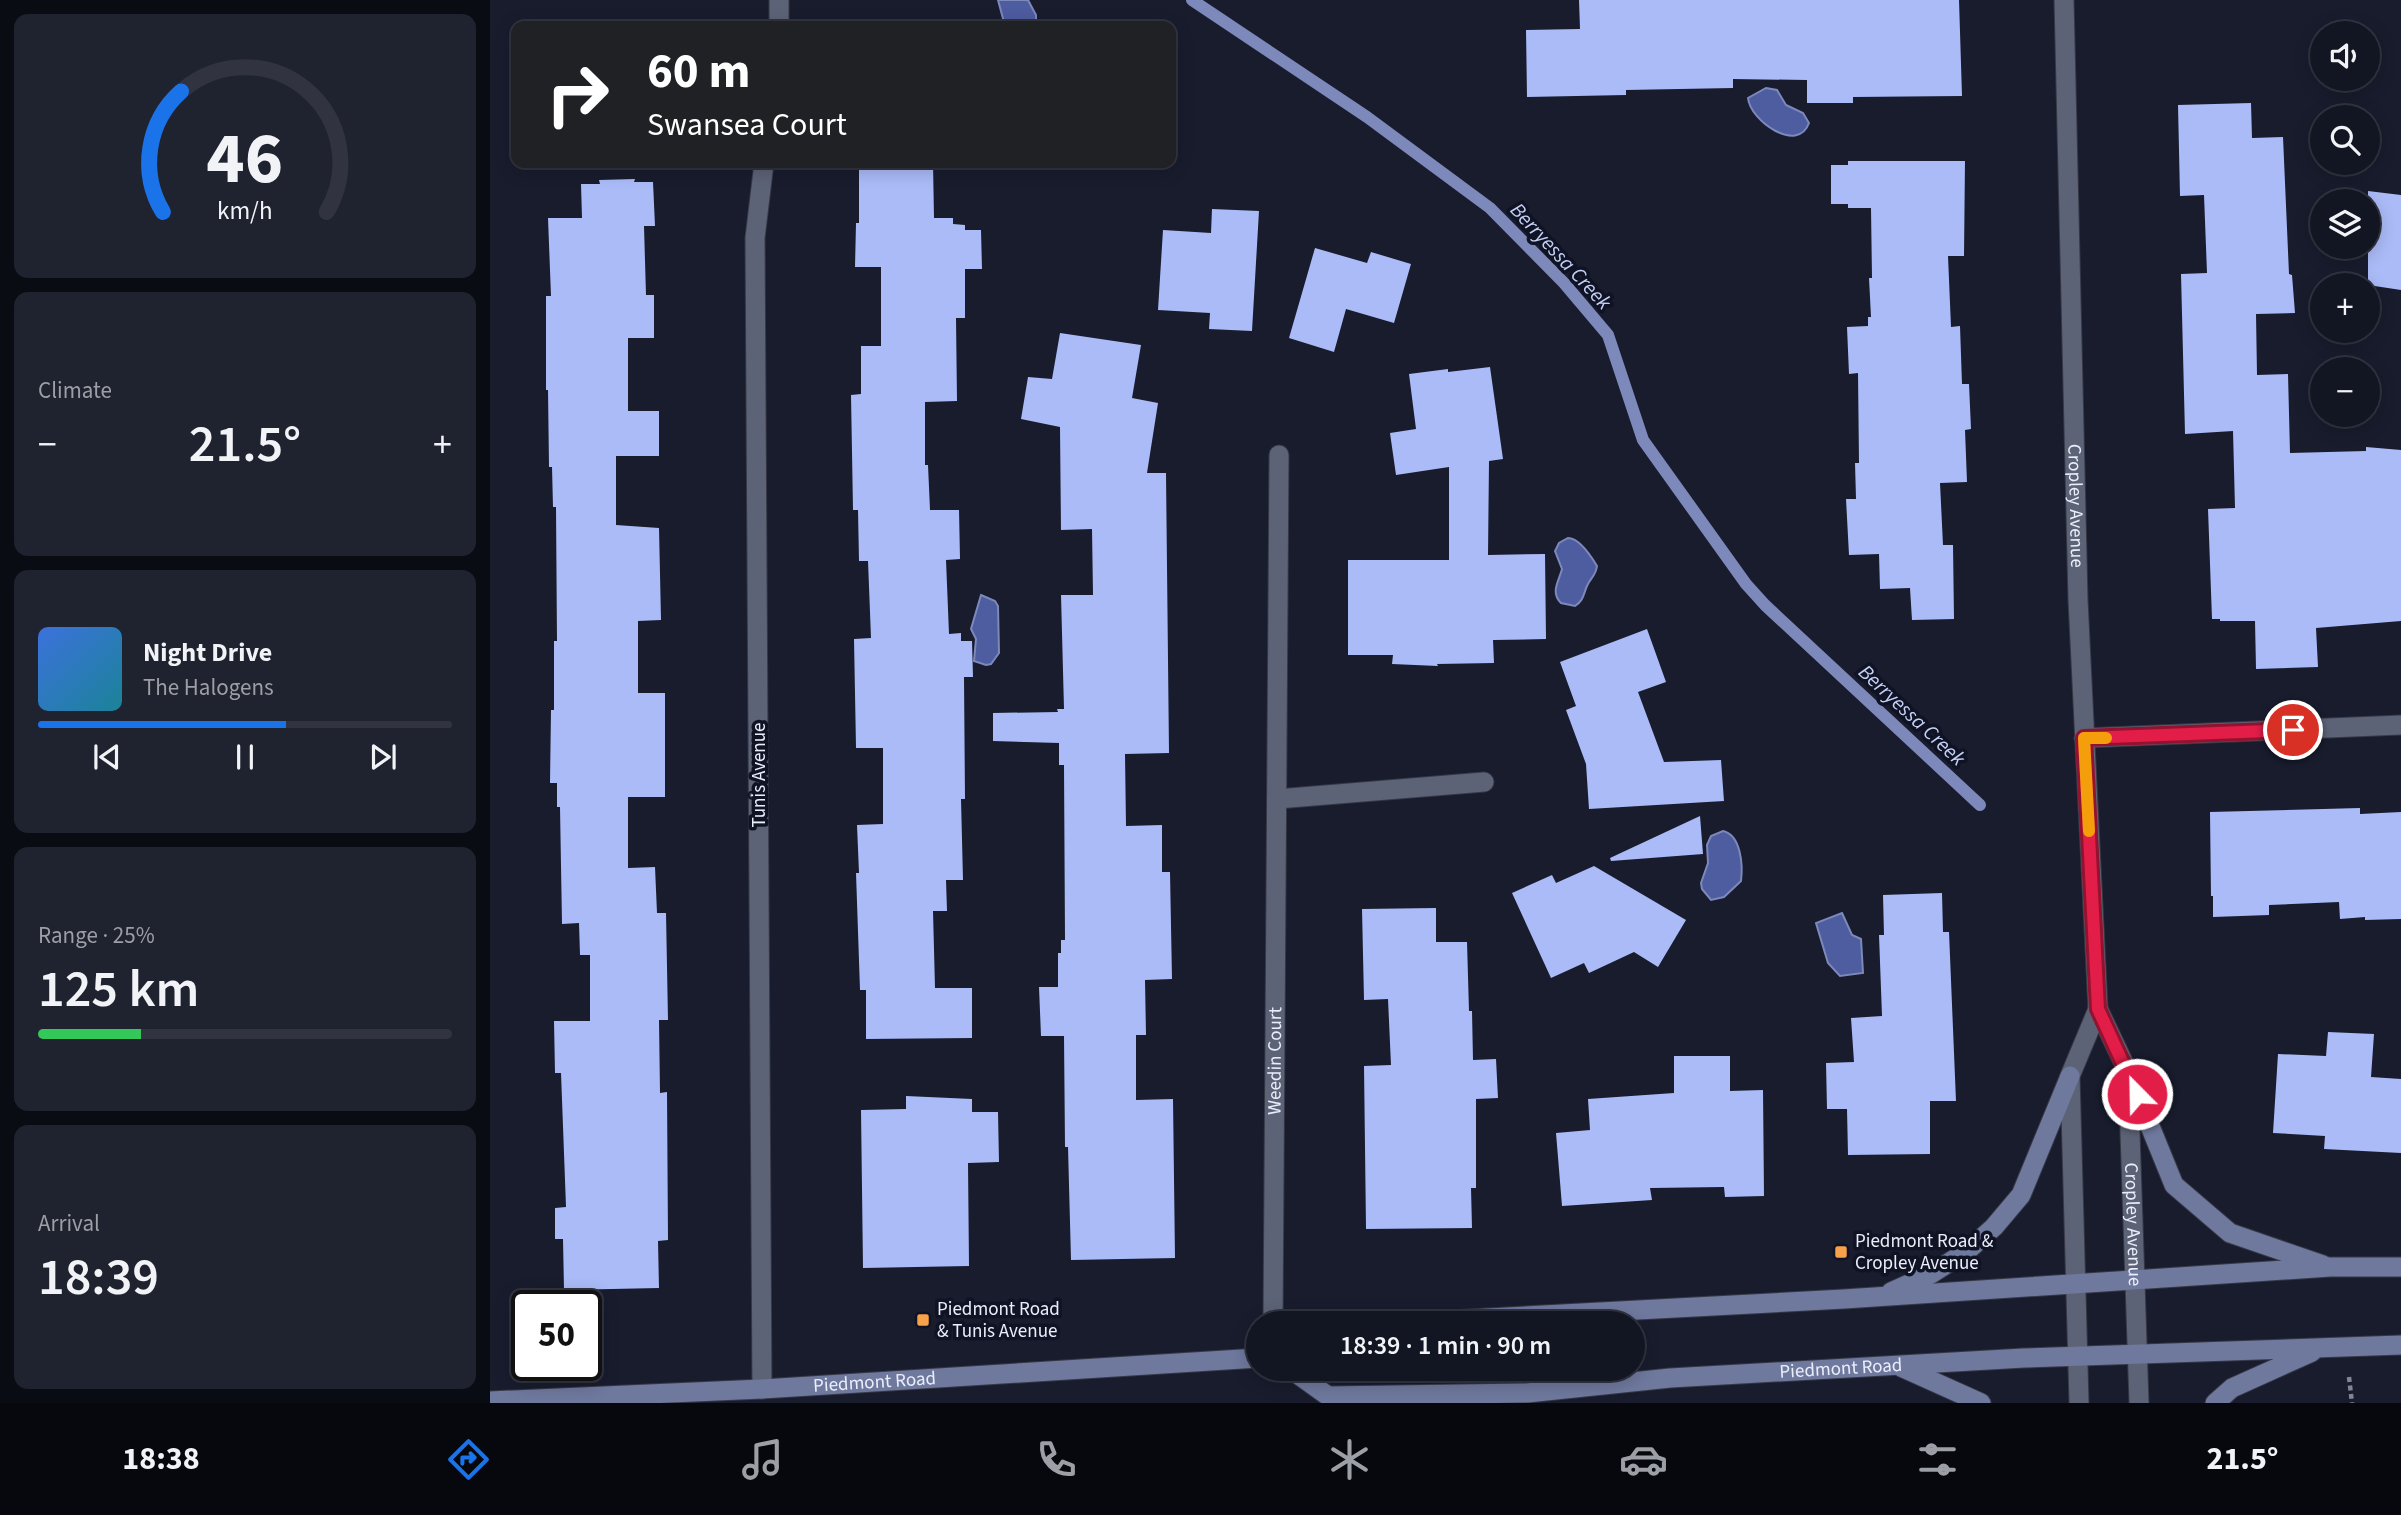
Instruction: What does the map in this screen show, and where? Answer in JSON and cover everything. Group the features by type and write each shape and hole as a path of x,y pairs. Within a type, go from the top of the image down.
{"main road":[{"path":"2128,1072 2174,1185 2230,1233 2330,1267"},
{"path":"1880,1297 1931,1274 1967,1251 1994,1227 2021,1195 2070,1076"},
{"path":"1618,1311 2075,1285 2330,1267 2401,1267"},
{"name":"Piedmont Road","path":"1307,1381 1328,1396 1528,1398 1670,1378 2076,1356 2401,1345"},
{"path":"2215,1403 2232,1388 2322,1348"},
{"name":"Piedmont Road","path":"490,1401 762,1389 1246,1359"},
{"path":"1897,1365 1981,1403"}],"street":[{"path":"779,0 779,21"},
{"name":"Cropley Avenue","path":"2064,0 2078,600 2098,1009 2128,1072 2139,1403"},
{"name":"Tunis Avenue","path":"762,1389 755,238 763,168"},
{"name":"Weedin Court","path":"1273,1311 1279,455"},
{"path":"2084,738 2401,725"},
{"path":"1276,799 1484,782"},
{"name":"Cropley Avenue","path":"2079,1403 2070,1076 2098,1009"}],"water":[{"path":"998,0 1028,0 1036,15 1036,21 1004,21"},
{"path":"1766,88 1777,90 1786,105 1803,113 1809,123 1803,132 1785,135 1775,131 1757,116 1748,98"},
{"path":"1568,538 1580,544 1597,566 1582,599 1575,606 1561,603 1556,595 1562,569 1555,551 1559,543"},
{"path":"981,595 995,601 998,606 999,653 991,664 986,665 974,661 976,639 971,629"},
{"path":"1723,831 1734,838 1737,844 1742,867 1741,881 1724,897 1711,900 1702,889 1701,883 1708,863 1707,845 1711,836"},
{"path":"1842,913 1852,935 1861,939 1863,973 1840,976 1828,963 1816,923"}],"building":[{"path":"1579,0 1959,0 1962,96 1853,97 1853,103 1807,103 1807,80 1733,79 1733,88 1626,90 1626,95 1527,97 1526,30 1580,29"},
{"path":"2251,103 2252,138 2283,137 2289,274 2292,275 2295,313 2256,314 2257,375 2288,374 2290,453 2366,451 2366,447 2401,450 2401,621 2316,628 2318,667 2256,669 2255,621 2212,619 2208,509 2235,508 2233,431 2185,434 2181,274 2207,273 2204,195 2180,196 2178,105"},
{"path":"1848,161 1965,161 1964,256 1948,256 1951,327 1960,326 1962,384 1969,384 1971,429 1965,430 1967,482 1940,483 1943,545 1953,545 1954,619 1912,620 1910,588 1880,589 1879,554 1849,555 1846,499 1856,499 1855,463 1859,463 1858,373 1849,374 1847,327 1868,326 1868,317 1871,317 1869,278 1872,278 1871,208 1848,208 1848,204 1831,204 1831,165 1848,165"},
{"path":"859,168 933,168 934,218 953,218 953,224 965,225 965,230 981,230 982,269 965,269 965,318 956,318 957,401 925,402 925,465 928,465 930,510 959,510 960,559 946,560 949,634 961,633 961,641 972,641 973,677 964,677 965,799 961,799 963,880 946,880 947,911 933,911 935,988 972,988 972,1038 866,1039 866,990 860,990 857,825 883,824 883,748 856,748 854,639 871,638 868,561 859,561 858,510 853,510 851,395 861,394 861,346 881,346 881,267 855,267 856,223 859,223"},
{"path":"635,179 634,182 653,182 655,226 644,226 646,295 654,295 654,338 628,338 628,411 659,411 659,456 616,456 616,525 659,528 661,620 638,621 638,693 665,693 665,797 628,797 628,868 655,867 657,913 666,913 668,1020 659,1020 660,1093 667,1092 668,1240 658,1241 659,1288 564,1290 563,1239 555,1239 555,1208 566,1207 561,1073 555,1073 554,1021 590,1021 590,955 580,955 579,923 562,924 560,807 557,807 557,783 550,783 554,641 557,641 556,507 553,507 552,467 549,467 546,390 546,296 551,296 548,218 582,218 581,184 600,184 599,180"},
{"path":"2380,192 2401,195 2401,290 2380,287 2380,273 2368,273 2368,259 2380,259"},
{"path":"1212,209 1259,211 1252,331 1209,329 1210,313 1158,310 1163,230 1211,233"},
{"path":"1315,248 1367,263 1371,252 1411,264 1394,323 1346,309 1334,352 1289,338"},
{"path":"1060,333 1141,345 1132,398 1158,403 1147,473 1166,473 1169,753 1125,754 1126,826 1162,825 1162,872 1170,872 1172,979 1145,980 1146,1035 1136,1035 1136,1100 1173,1099 1175,1258 1071,1260 1068,1147 1065,1147 1064,1036 1041,1036 1039,987 1058,987 1058,953 1061,953 1061,940 1065,940 1064,765 1059,765 1059,743 993,741 993,713 1058,712 1057,709 1064,709 1061,595 1093,595 1092,529 1061,530 1060,427 1021,419 1028,377 1052,379"},
{"path":"1490,367 1503,459 1489,461 1488,555 1545,554 1546,639 1493,640 1494,663 1437,664 1438,666 1392,664 1393,655 1348,655 1348,560 1449,560 1449,467 1396,475 1390,433 1416,429 1409,374"},
{"path":"1647,629 1666,682 1638,692 1664,762 1721,760 1724,801 1589,809 1586,764 1566,710 1576,706 1560,662"},
{"path":"2360,808 2360,814 2401,812 2401,919 2340,919 2339,902 2269,905 2269,915 2213,917 2210,812"},
{"path":"1700,816 1703,854 1611,861 1610,858"},
{"path":"1594,866 1686,920 1658,967 1634,952 1589,973 1584,963 1551,978 1512,893 1552,875 1556,883"},
{"path":"1942,893 1943,932 1949,932 1956,1101 1930,1101 1930,1154 1848,1155 1847,1109 1827,1109 1826,1063 1854,1062 1851,1018 1882,1016 1879,935 1884,935 1883,895"},
{"path":"1436,908 1436,942 1467,942 1473,1060 1496,1059 1498,1098 1476,1099 1476,1188 1471,1188 1472,1228 1366,1229 1364,1066 1391,1065 1388,999 1364,1000 1362,909"},
{"path":"2328,1032 2374,1034 2371,1077 2401,1079 2401,1153 2324,1149 2325,1136 2273,1133 2278,1054 2326,1056"},
{"path":"1674,1056 1730,1056 1730,1091 1763,1090 1764,1196 1725,1197 1724,1187 1650,1188 1652,1200 1562,1206 1556,1133 1590,1130 1588,1099 1674,1093"},
{"path":"906,1096 972,1099 972,1112 998,1112 999,1162 968,1163 969,1266 863,1268 861,1110 906,1109"}],"waterway":[{"name":"Berryessa Creek","path":"1192,0 1367,117 1490,208 1564,283 1608,335 1643,440 1746,584 1765,605 1980,805"}],"slow traffic":[{"path":"2089,831 2084,738 2106,738"}],"place":[{"name":"Piedmont Road & Cropley Avenue","path":"1841,1252"},
{"name":"Piedmont Road & Tunis Avenue","path":"923,1320"}],"route":[{"path":"2137,1094 2098,1009 2084,738 2293,730"}]}
